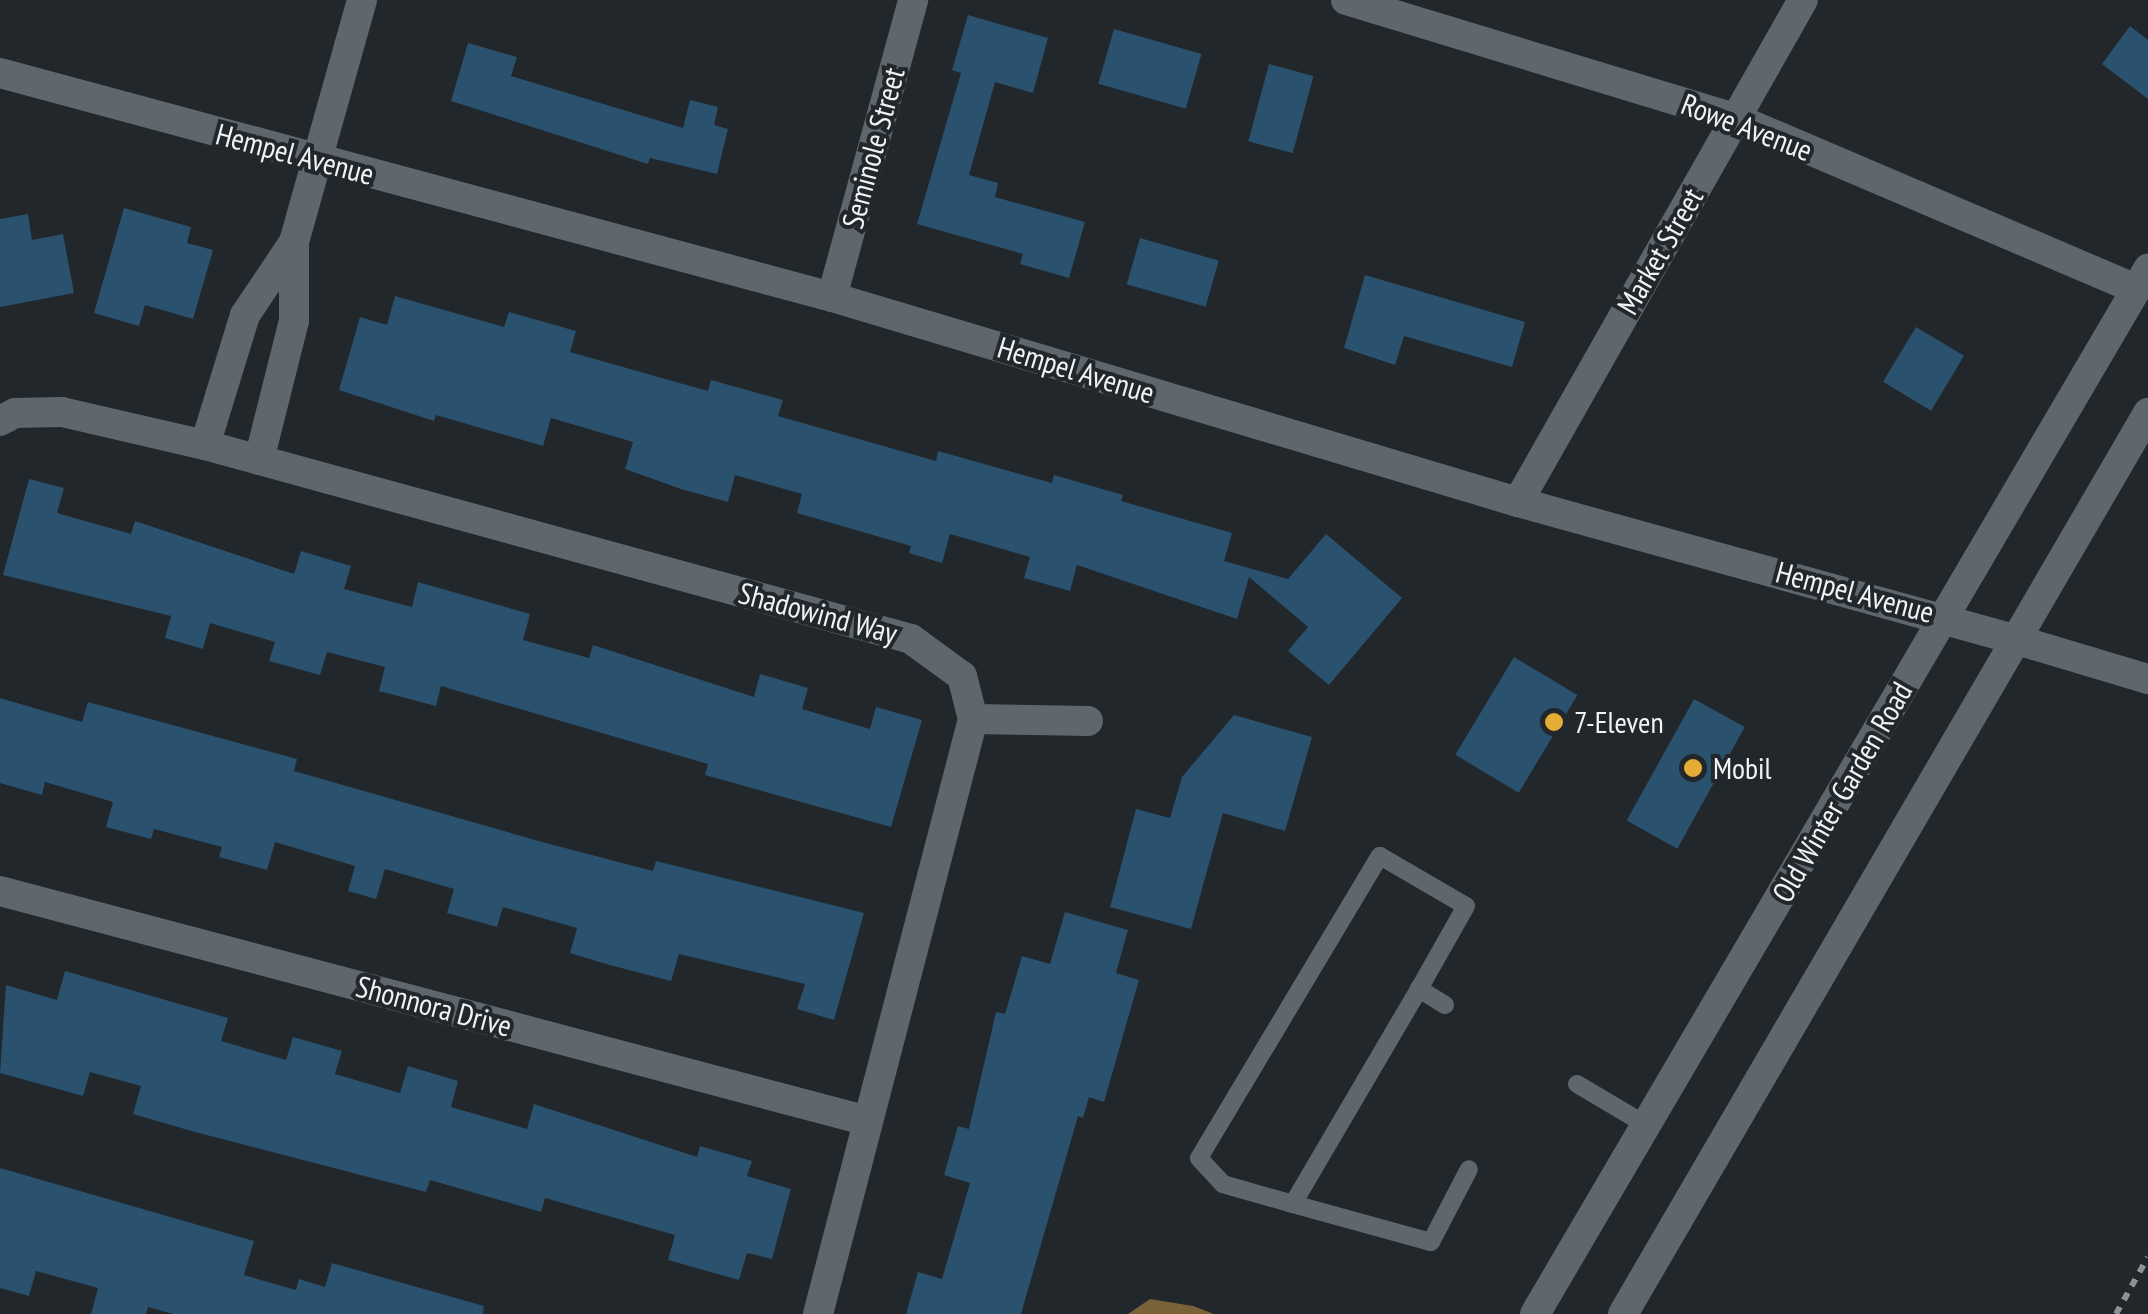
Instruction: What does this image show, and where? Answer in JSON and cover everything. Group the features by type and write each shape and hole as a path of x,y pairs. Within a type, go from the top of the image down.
{"street":[{"path":"259,460 294,320 294,242 362,0"},
{"name":"Seminole Street","path":"832,297 913,0"},
{"name":"Rowe Avenue","path":"1346,0 1437,11 1735,118 2142,279"},
{"name":"Market Street","path":"1518,502 1804,0"},
{"name":"Hempel Avenue","path":"0,73 832,297 1518,502 1946,617 2148,679"},
{"path":"205,445 245,315 294,242"},
{"name":"Old Winter Garden Road","path":"1535,1314 2142,279"},
{"name":"Shadowind Way","path":"0,421 15,413 62,412 205,445 911,639 962,676 973,718"},
{"path":"1623,1314 2148,413"},
{"path":"818,1314 973,718 1088,722"},
{"name":"Shonnora Drive","path":"0,892 868,1121"}],"lane":[{"path":"1293,1204 1466,906 1380,856 1199,1158 1223,1184 1293,1204 1431,1242 1469,1169"},
{"path":"1419,989 1445,1005"},
{"path":"1576,1084 1646,1126"}],"path":[{"path":"2116,1314 2148,1258"}],"shaded area":[{"path":"1150,1299 1193,1306 1214,1314 1128,1314"}],"building":[{"path":"968,15 1048,38 1033,93 995,82 969,175 998,183 995,197 1085,222 1069,278 1020,264 1023,254 917,224 961,73 952,70"},
{"path":"2130,26 2148,40 2148,99 2102,64"},
{"path":"1114,29 1201,54 1186,109 1098,84"},
{"path":"468,43 517,57 511,76 683,128 690,100 718,107 714,125 728,129 717,174 650,158 648,164 451,101"},
{"path":"1269,64 1313,76 1293,153 1248,141"},
{"path":"124,208 191,227 187,243 213,250 193,319 145,305 139,326 94,313"},
{"path":"28,214 32,240 63,234 74,293 0,307 0,219"},
{"path":"1140,238 1219,261 1206,307 1127,284"},
{"path":"1365,275 1525,322 1512,367 1404,336 1395,365 1344,348"},
{"path":"395,296 504,327 509,312 576,331 570,352 708,391 711,380 783,400 778,416 936,461 938,451 1052,483 1054,475 1123,495 1121,501 1232,533 1224,561 1288,579 1326,534 1402,598 1329,685 1288,651 1308,627 1249,577 1237,619 1077,565 1070,591 1024,578 1030,557 950,534 942,563 909,553 911,546 797,513 802,494 735,475 728,502 681,489 625,469 633,442 551,418 543,446 436,415 434,421 339,390 360,317 387,325"},
{"path":"1916,327 1964,356 1931,411 1883,382"},
{"path":"29,479 64,488 57,513 131,534 135,521 294,574 301,551 351,566 344,589 412,607 418,582 530,614 523,640 589,658 593,645 754,697 760,674 808,688 802,709 870,729 876,707 922,720 891,827 705,775 708,764 441,686 436,706 379,691 385,667 327,652 320,675 269,661 275,642 210,623 203,649 165,638 171,616 3,575"},
{"path":"1514,657 1577,695 1519,793 1455,755"},
{"path":"0,698 82,722 88,702 297,759 294,771 542,842 653,871 656,861 864,913 834,1020 797,1009 805,984 679,954 671,981 606,964 570,953 577,928 503,907 497,927 447,913 454,889 385,869 376,899 348,891 355,866 275,842 267,870 219,857 222,847 154,829 151,839 106,827 113,802 45,782 42,795 0,783"},
{"path":"1694,699 1745,727 1677,849 1627,821"},
{"path":"1234,715 1312,737 1285,831 1223,813 1191,929 1110,907 1136,809 1170,818 1182,777"},
{"path":"1065,912 1128,930 1116,973 1139,980 1104,1102 1089,1097 1083,1118 1078,1116 1021,1314 906,1314 918,1272 942,1279 970,1183 944,1175 958,1126 969,1129 996,1012 1005,1014 1022,956 1050,964"},
{"path":"65,971 228,1018 221,1041 286,1060 293,1037 342,1051 335,1074 400,1093 408,1066 458,1081 451,1107 527,1129 534,1104 697,1157 700,1146 752,1161 747,1176 791,1189 772,1259 747,1253 739,1280 668,1260 675,1235 545,1198 541,1212 430,1180 426,1192 195,1132 133,1114 141,1086 90,1072 83,1096 0,1073 6,985 57,1000"},
{"path":"0,1168 254,1241 244,1275 296,1290 299,1279 325,1287 332,1263 484,1306 483,1314 173,1314 148,1307 146,1314 91,1314 98,1288 36,1271 29,1296 0,1288"}],"place":[{"name":"7-Eleven","path":"1554,722"},
{"name":"Mobil","path":"1693,768"}]}
